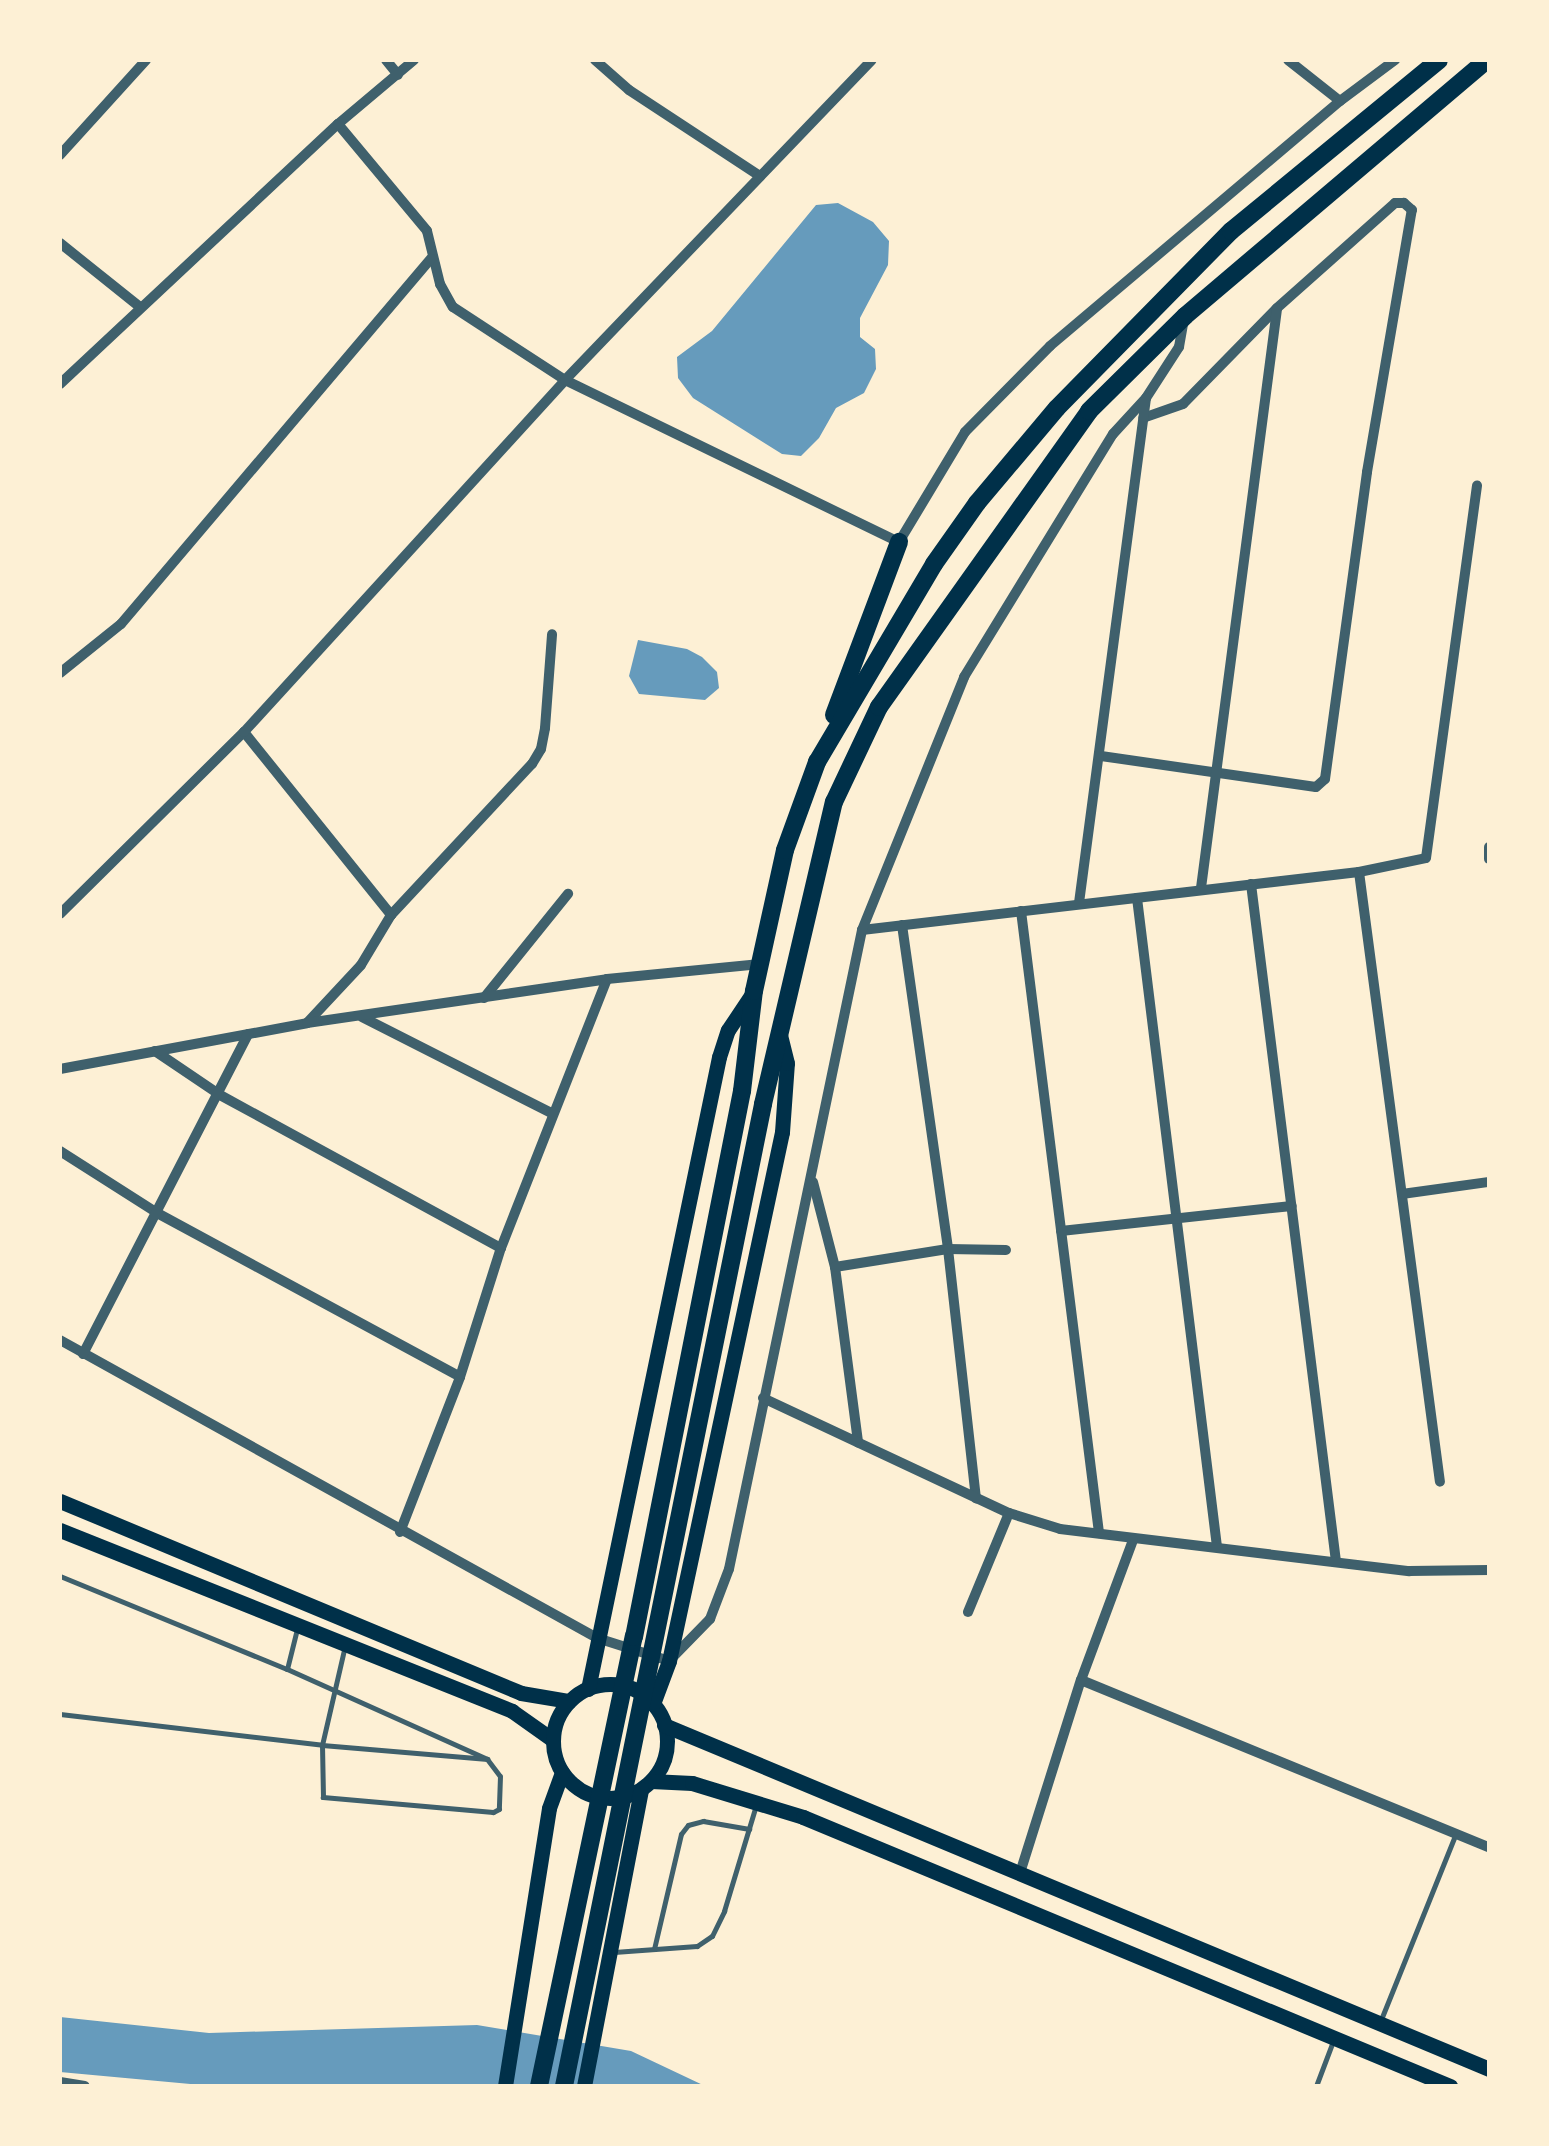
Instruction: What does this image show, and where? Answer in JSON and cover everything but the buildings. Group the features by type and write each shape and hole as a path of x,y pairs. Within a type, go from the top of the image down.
{"main road":[{"path":"817,762 934,564 977,503 1057,408 1231,232 1439,60"},
{"path":"584,2086 584,2040 617,1827 792,969 834,802 879,707 1089,411 1185,316 1487,60"},
{"path":"539,2086 634,1637 742,1092 754,992 785,850 900,542"},
{"path":"588,1689 719,1058 728,1030 754,992"},
{"path":"653,1704 669,1661 782,1132 786,1062 780,1034"},
{"path":"60,1501 521,1693 569,1701"},
{"path":"60,1530 512,1710 552,1740"},
{"path":"564,2086 584,2040 611,1952 646,1785 665,1755 664,1725 653,1704 623,1686 588,1689 569,1701 555,1726 552,1740 562,1772 589,1794 607,1798 646,1785 692,1783 802,1817 1450,2086"},
{"path":"664,1725 1489,2070"},
{"path":"505,2086 550,1808 562,1772"}],"street":[{"path":"60,155 146,60"},
{"path":"386,60 398,75"},
{"path":"60,384 338,124 414,60"},
{"path":"595,60 629,90 760,176"},
{"path":"1288,60 1340,100"},
{"path":"338,124 427,231 432,260 453,307 565,380 900,542 965,432 1026,370 1340,100 1395,60"},
{"path":"60,914 244,732 565,380 868,61"},
{"path":"1101,756 1316,787 1325,779 1367,472 1412,210 1404,203 1394,204 1277,308 1183,404 1143,418"},
{"path":"60,242 140,307"},
{"path":"60,673 122,624 432,260"},
{"path":"1201,888 1213,772 1277,308"},
{"path":"60,1340 597,1638 669,1661 710,1619 729,1569 862,930 964,677 1113,434 1146,398 1179,347 1185,316"},
{"path":"1079,903 1146,398"},
{"path":"862,930 1359,872 1426,858 1477,485"},
{"path":"307,1023 361,965 390,915 542,749 552,634"},
{"path":"244,732 390,915"},
{"path":"1489,847 1489,860"},
{"path":"1359,872 1440,1482"},
{"path":"1251,884 1336,1562"},
{"path":"484,998 568,894"},
{"path":"1138,898 1217,1548"},
{"path":"1021,911 1099,1533"},
{"path":"902,925 948,1249 976,1498"},
{"path":"60,1069 307,1023 607,980 760,964"},
{"path":"400,1532 460,1377 501,1248 607,980"},
{"path":"361,1016 553,1114"},
{"path":"84,1354 248,1034"},
{"path":"154,1050 220,1095 501,1248"},
{"path":"60,1152 158,1214 460,1377"},
{"path":"812,1179 834,1267 858,1442"},
{"path":"1402,1194 1489,1182"},
{"path":"1061,1231 1292,1206"},
{"path":"834,1267 948,1249 1006,1250"},
{"path":"763,1398 1009,1513 1060,1528 1133,1540 1410,1571 1450,1574 1489,1570"},
{"path":"968,1612 1009,1513"},
{"path":"1020,1873 1081,1680 1133,1540"},
{"path":"1081,1680 1489,1847"},
{"path":"60,2082 85,2086"}],"lane":[{"path":"60,1576 287,1670 331,1690 487,1759 500,1776 501,1801 493,1812 322,1797 322,1746 331,1690 346,1644"},
{"path":"287,1670 297,1625"},
{"path":"60,1714 322,1746 487,1759"},
{"path":"611,1952 697,1946 712,1936 724,1911 757,1803"},
{"path":"654,1949 680,1834 688,1826 703,1821 750,1829"},
{"path":"1379,2025 1457,1832"},
{"path":"1316,2086 1334,2038"}],"water":[{"path":"838,203 873,222 889,241 888,265 860,318 860,337 875,349 876,369 864,393 836,408 819,438 801,456 782,454 693,398 678,378 677,357 712,331 816,205"},
{"path":"638,640 687,649 702,657 717,672 719,688 705,700 639,694 629,676"},
{"path":"60,2017 209,2033 477,2025 631,2051 705,2086 212,2086 60,2072"}]}
